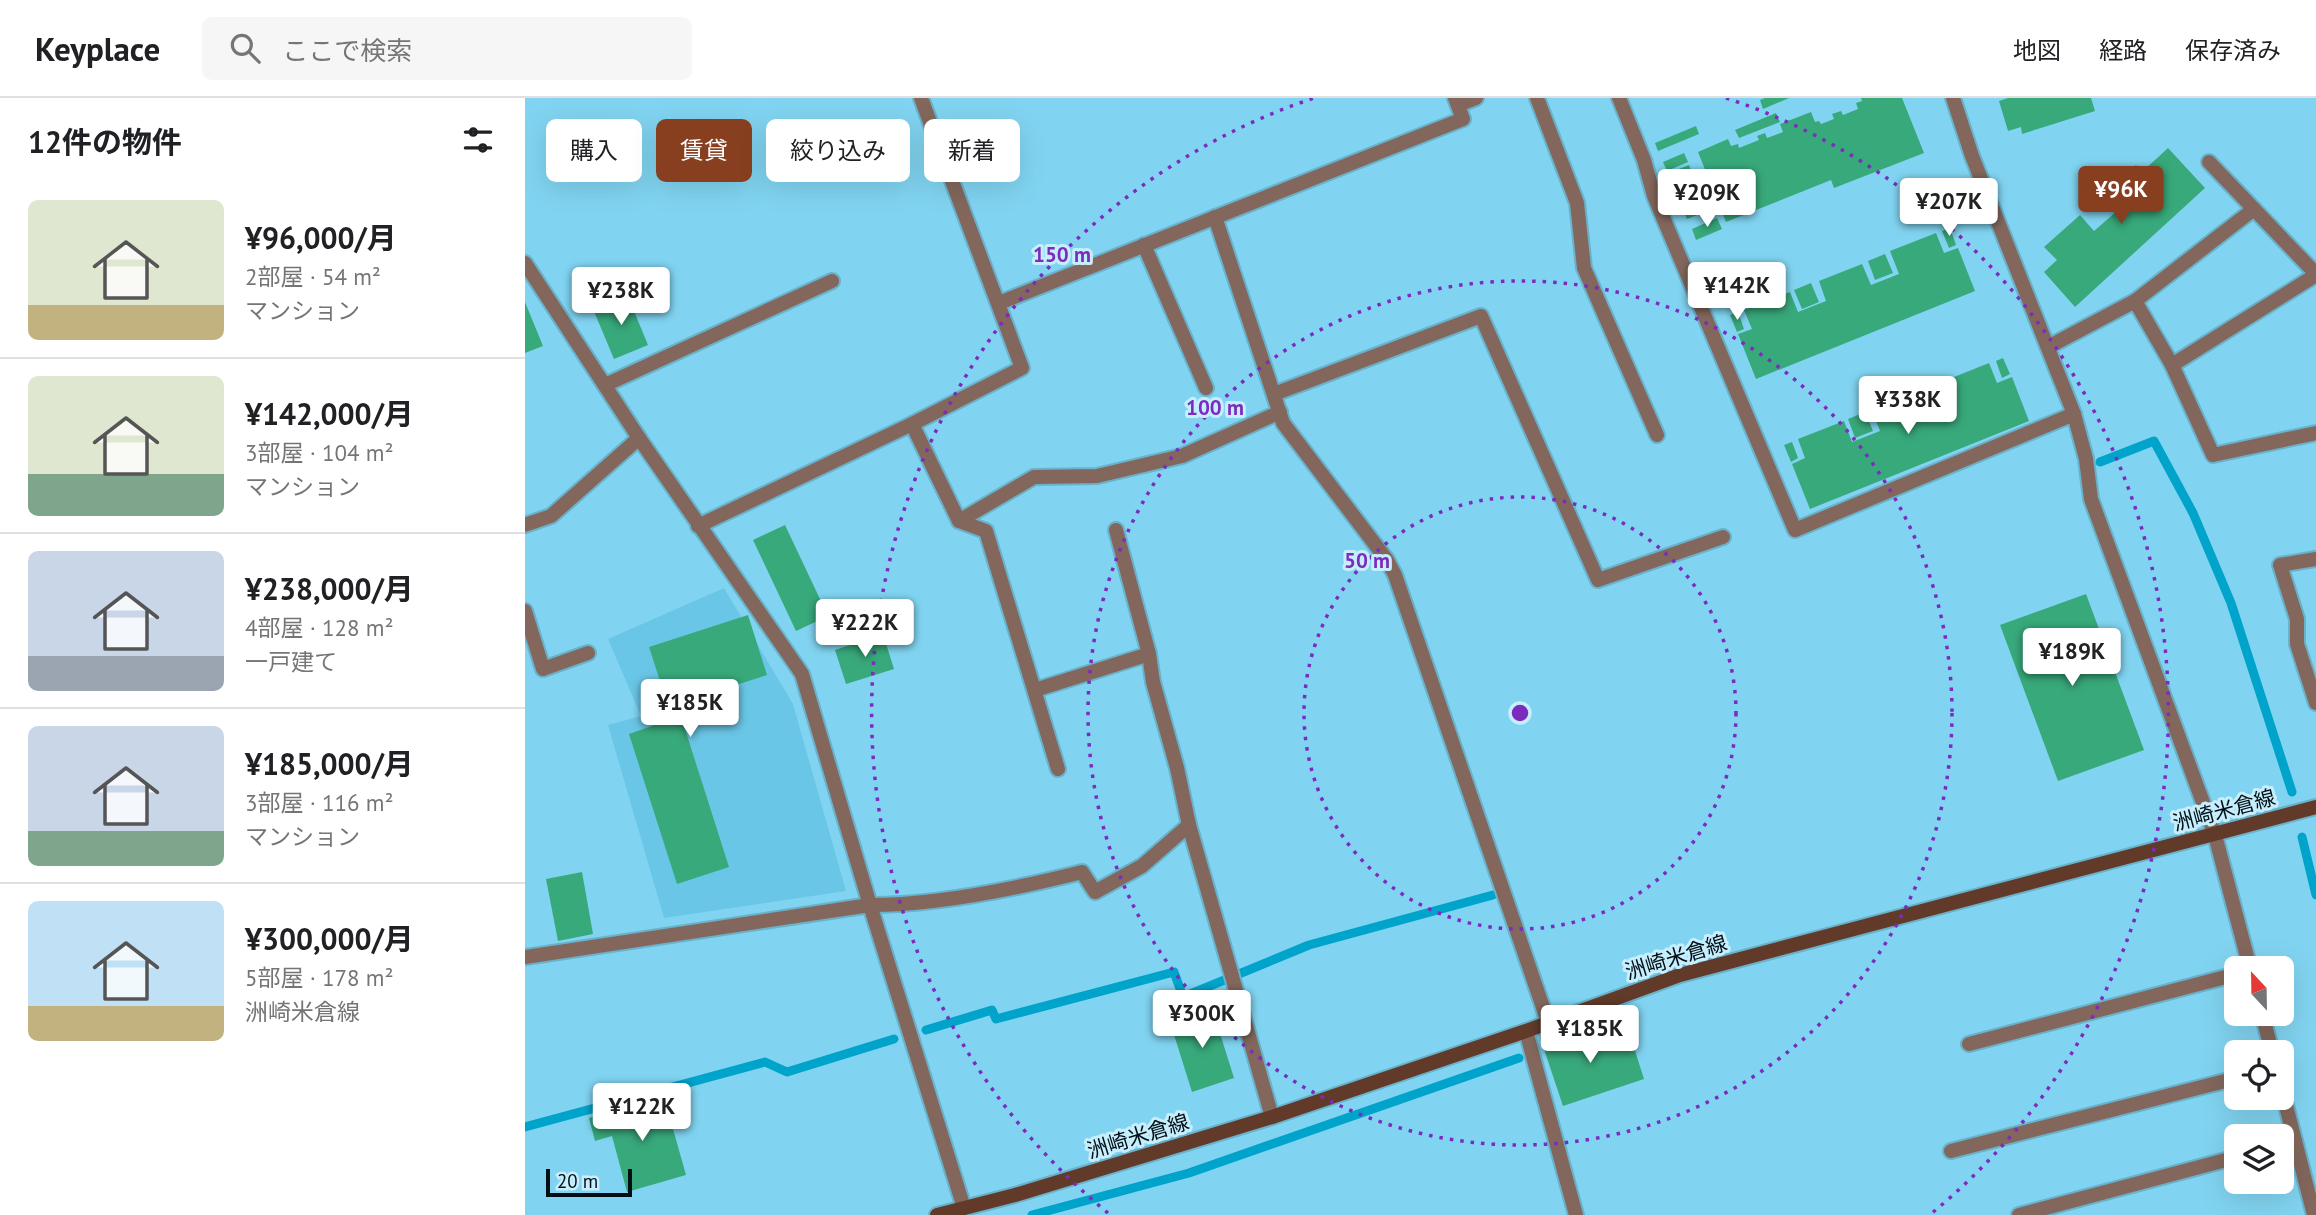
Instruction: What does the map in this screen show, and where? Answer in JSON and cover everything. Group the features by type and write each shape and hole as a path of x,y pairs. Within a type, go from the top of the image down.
{"main road":[{"name":"洲崎米倉線","path":"944,1214 1272,1117 1526,1031 1680,975 2316,807"}],"street":[{"path":"698,526 912,424 1022,368 921,98"},
{"path":"999,303 1463,119 1456,102 1476,98"},
{"path":"1537,98 1577,203 1584,268 1657,435"},
{"path":"1619,98 1644,160 1654,196 1795,530 2074,414"},
{"path":"1953,98 1972,156 2074,414 2086,458 2091,499 2215,835 2247,956"},
{"path":"2172,365 2316,275 2209,162"},
{"path":"2048,347 2135,301 2254,209"},
{"path":"1215,217 1283,423 1387,560 1395,575 1548,1022"},
{"path":"1144,245 1206,388"},
{"path":"525,263 698,526 802,674 964,1208"},
{"path":"605,385 832,281"},
{"path":"2135,301 2172,365 2213,455 2316,433"},
{"path":"1274,394 1481,316 1598,580 1723,537"},
{"path":"959,521 1034,477 1097,476 1182,456 1280,412"},
{"path":"912,424 959,521 986,531 1058,769"},
{"path":"525,525 551,516 639,438"},
{"path":"1116,530 1149,654 1153,682 1177,768 1189,825 1272,1117"},
{"path":"2316,559 2280,565 2297,619 2297,644 2316,703"},
{"path":"525,611 543,669 588,653"},
{"path":"1035,690 1149,654"},
{"path":"525,957 870,905 967,895 1036,884 1082,872 1095,892 1142,866 1189,825"},
{"path":"1969,1044 2224,977"},
{"path":"1526,1031 1576,1215"},
{"path":"1951,1150 2224,1081"},
{"path":"2294,1157 2314,1215"},
{"path":"2019,1215 2224,1160"}],"shaded area":[{"path":"724,588 793,704 846,891 664,918 608,725 641,716 608,639"}],"building":[{"path":"1789,98 1763,109 1760,100"},
{"path":"1861,98 1902,98 1924,153 1834,188 1831,180 1726,222 1698,152 1728,139 1731,146 1738,144 1739,148 1759,140 1757,136 1765,133 1767,138 1783,132 1780,124 1811,112 1815,122 1819,121 1821,124 1834,119 1832,114 1841,111 1843,115 1858,109 1856,103 1862,101"},
{"path":"2008,98 2091,98 2095,111 2022,134 2021,127 2008,131 1999,101"},
{"path":"1776,113 1780,122 1739,138 1735,130"},
{"path":"1696,126 1699,134 1658,151 1655,143"},
{"path":"2168,148 2205,188 2075,307 2044,272 2057,260 2044,247 2080,215 2094,231 2117,211 2103,195 2136,165 2142,172"},
{"path":"1684,153 1688,162 1667,171 1663,162"},
{"path":"1689,165 1707,211 1687,219 1669,173"},
{"path":"1717,218 1722,229 1696,240 1692,229"},
{"path":"1950,228 1956,245 1949,248 1942,231"},
{"path":"1936,233 1944,253 1958,248 1975,291 1756,379 1738,334 1752,329 1744,310 1790,292 1798,312 1826,301 1819,281 1862,264 1871,285 1899,274 1890,251"},
{"path":"1885,254 1893,273 1875,280 1868,261"},
{"path":"1811,283 1819,302 1802,309 1794,290"},
{"path":"627,294 648,345 614,359 593,309"},
{"path":"525,302 543,346 525,353"},
{"path":"1738,312 1744,329 1737,332 1730,315"},
{"path":"2003,358 2010,374 2002,378 1996,361"},
{"path":"1989,363 1997,383 2012,377 2029,421 1810,509 1792,464 1805,458 1798,439 1844,421 1852,442 1880,431 1872,411 1916,393 1925,414 1952,403 1944,381"},
{"path":"1939,384 1946,402 1929,409 1921,390"},
{"path":"1865,412 1873,431 1855,438 1848,419"},
{"path":"1792,442 1798,458 1791,462 1784,445"},
{"path":"785,525 828,616 796,631 753,540"},
{"path":"2086,594 2144,750 2058,781 2000,625"},
{"path":"748,615 767,675 677,704 729,867 677,884 629,734 658,724 646,689 661,684 649,647"},
{"path":"883,634 894,669 846,684 835,650"},
{"path":"582,872 593,934 558,941 546,879"},
{"path":"1212,1008 1234,1078 1192,1092 1170,1022"},
{"path":"1568,1027 1576,1049 1629,1032 1644,1079 1563,1106 1540,1037"},
{"path":"664,1097 686,1175 627,1192 612,1136 595,1141 589,1118"}],"waterway":[{"path":"2100,462 2154,441 2193,513 2231,603 2292,792"},
{"path":"2302,837 2316,895"},
{"path":"926,1030 992,1010 996,1019 1174,972 1183,997 1309,945 1493,895"},
{"path":"525,1127 765,1062 787,1072 894,1039"},
{"path":"1032,1215 1189,1173 1519,1058"}]}
